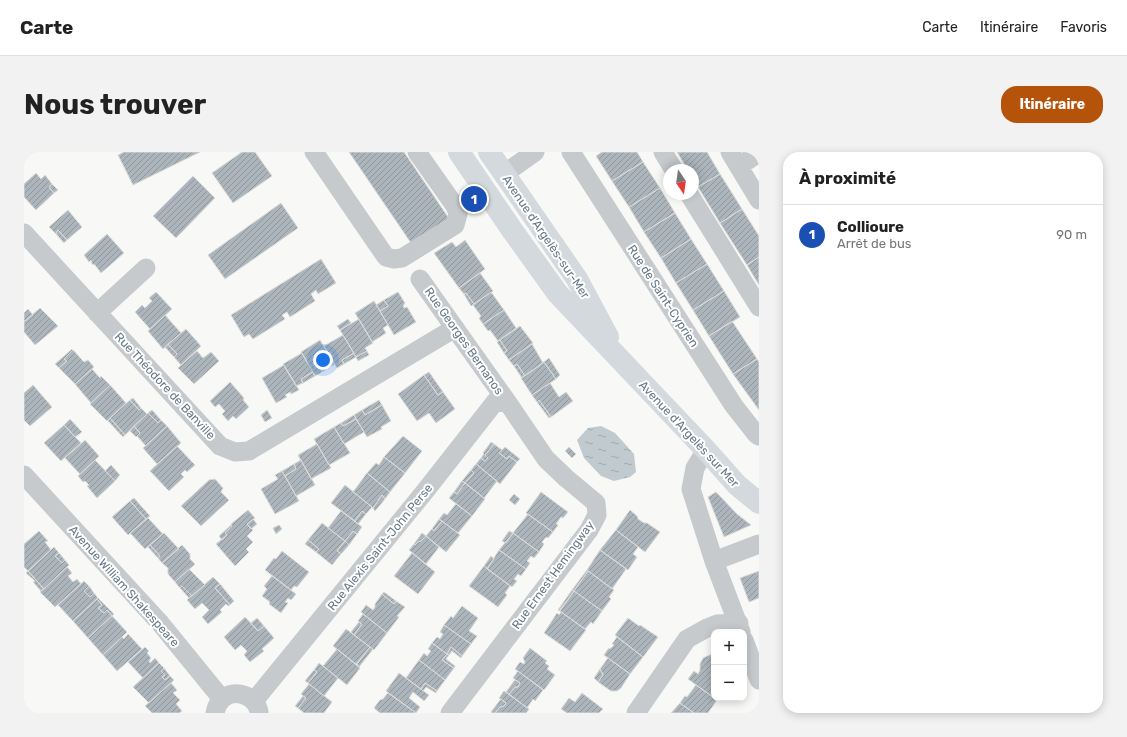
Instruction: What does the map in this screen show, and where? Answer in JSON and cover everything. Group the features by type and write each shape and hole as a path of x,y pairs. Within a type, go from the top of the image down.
{"main road":[{"name":"Avenue d'Argelès-sur-Mer","path":"459,152 558,294 622,362"},
{"name":"Avenue d'Argelès-sur-Mer","path":"489,152 578,279 622,362"},
{"name":"Avenue d'Argelès sur Mer","path":"622,362 706,450 737,485 759,503"}],"street":[{"path":"314,152 386,257 394,260 402,258 455,225 458,214 455,206 417,152"},
{"path":"504,174 535,152"},
{"name":"Rue de Saint-Cyprien","path":"572,152 734,406 759,436"},
{"path":"663,152 670,164"},
{"path":"757,193 734,159 759,153"},
{"path":"693,200 759,307"},
{"name":"Rue Théodore de Banville","path":"24,233 220,446 235,452 249,451 455,328"},
{"path":"97,312 146,268"},
{"name":"Rue Georges Bernanos","path":"420,279 508,403"},
{"name":"Rue Alexis Saint-John Perse","path":"257,707 495,402 508,403"},
{"name":"Rue Ernest Hemingway","path":"450,713 584,536 597,515 596,503 546,459 508,403"},
{"path":"706,450 695,468 691,489 714,561 740,629"},
{"name":"Avenue William Shakespeare","path":"24,475 160,623 218,706"},
{"path":"714,561 759,544"},
{"path":"636,713 687,639 717,624 732,629"},
{"path":"747,648 759,680"},
{"path":"218,706 230,695 238,693 247,696 257,707"}],"water":[{"path":"601,426 615,433 634,454 636,472 630,477 614,481 601,476 584,458 577,440 588,428"}],"building":[{"path":"124,152 200,152 133,185 118,155"},
{"path":"242,152 255,152 272,176 233,203 212,173"},
{"path":"349,152 404,152 450,220 411,243"},
{"path":"602,152 637,152 643,162 612,181 596,156"},
{"path":"677,152 707,152 720,174 699,186 699,164 684,164"},
{"path":"643,162 660,188 629,207 612,181"},
{"path":"36,173 41,179 45,175 52,184 49,187 54,193 36,210 24,197 24,184"},
{"path":"720,174 742,209 720,223 699,186"},
{"path":"193,176 215,198 176,238 153,216"},
{"path":"52,184 58,190 54,193 49,187"},
{"path":"660,188 663,193 663,200 667,200 675,213 644,232 629,207"},
{"path":"281,203 298,228 225,279 208,255"},
{"path":"742,209 759,236 759,257 747,265 720,223"},
{"path":"68,210 82,227 67,240 58,230 56,234 49,227"},
{"path":"675,213 691,239 661,258 644,232"},
{"path":"58,230 67,240 64,243 56,234"},
{"path":"107,234 124,253 101,273 95,265 92,264 91,260 89,262 84,255"},
{"path":"691,239 707,264 676,283 661,258"},
{"path":"465,240 485,269 459,288 434,253 452,242 456,247"},
{"path":"759,257 759,285 747,265"},
{"path":"321,259 336,283 318,294 316,290 311,294 315,301 290,317 287,312 282,315 285,319 253,339 249,334 244,337 231,315"},
{"path":"707,264 724,291 693,310 676,283"},
{"path":"480,273 493,291 474,304 466,293 464,294 459,288"},
{"path":"724,291 740,317 709,336 693,310"},
{"path":"156,292 172,309 150,329 135,312 142,305 145,308 152,301 149,298"},
{"path":"398,292 405,303 403,306 404,308 407,307 416,322 394,335 380,311 388,306 384,300"},
{"path":"491,292 504,310 483,324 479,318 481,316 473,305"},
{"path":"466,293 474,304 471,306 464,294"},
{"path":"384,300 388,306 380,311 376,305"},
{"path":"374,301 388,325 383,328 386,333 372,342 355,313"},
{"path":"40,308 58,326 35,345 24,332 24,320 25,321"},
{"path":"28,309 33,315 25,321 24,313"},
{"path":"504,310 516,328 498,341 490,330 488,331 483,324"},
{"path":"165,315 181,333 163,349 148,331"},
{"path":"348,319 351,323 340,330 337,326"},
{"path":"359,319 373,343 365,348 367,351 356,357 340,330"},
{"path":"732,321 757,359 733,374 709,336"},
{"path":"520,326 533,343 509,360 504,353 507,351 500,340"},
{"path":"186,329 201,346 181,365 174,357 177,354 168,344"},
{"path":"343,335 354,353 342,360 344,364 337,368 324,346"},
{"path":"320,340 333,362 321,369 322,372 315,376 301,352"},
{"path":"500,340 507,351 504,353 497,342"},
{"path":"168,344 177,354 174,357 165,347"},
{"path":"532,344 543,363 525,376 517,364 514,366 509,360"},
{"path":"72,349 73,350 64,359 67,361 59,368 55,364"},
{"path":"73,350 84,362 88,360 94,367 75,384 59,368 67,361 64,359"},
{"path":"197,351 203,358 211,352 219,361 194,384 178,368"},
{"path":"367,351 369,355 358,361 356,357"},
{"path":"302,353 313,372 301,379 303,383 296,386 283,364"},
{"path":"354,353 356,357 344,364 342,360"},
{"path":"549,358 560,375 556,379 544,362"},
{"path":"757,359 759,362 759,410 733,374"},
{"path":"333,362 335,364 322,372 321,369"},
{"path":"544,362 556,379 532,395 521,378"},
{"path":"517,364 525,376 522,378 514,366"},
{"path":"284,365 299,390 291,394 290,392 285,395 287,397 276,403 262,378"},
{"path":"92,369 100,378 101,376 110,385 91,403 75,384"},
{"path":"313,372 315,376 303,383 301,379"},
{"path":"429,372 443,392 438,395 424,375"},
{"path":"424,375 438,395 443,392 455,409 436,423 429,413 417,421 398,394"},
{"path":"230,382 244,398 243,400 249,407 236,419 233,416 228,421 222,414 225,411 219,404 215,407 210,401"},
{"path":"550,383 559,397 566,392 573,401 551,417 539,400 537,402 532,395"},
{"path":"33,385 52,407 30,426 24,420 24,393"},
{"path":"110,385 126,403 107,421 90,404"},
{"path":"133,398 141,408 139,410 130,400"},
{"path":"130,400 139,410 141,408 147,414 125,435 110,418"},
{"path":"379,400 382,405 365,415 362,410"},
{"path":"539,400 551,417 549,418 537,402"},
{"path":"382,405 391,421 381,427 382,429 367,437 354,415 362,410 365,415"},
{"path":"152,410 161,420 158,423 148,413"},
{"path":"267,410 272,418 265,422 261,415"},
{"path":"148,413 158,423 161,420 167,426 146,446 137,436 140,433 134,426"},
{"path":"354,415 356,419 343,426 341,423"},
{"path":"110,418 125,435 123,437 108,421"},
{"path":"70,419 82,432 75,437 64,425"},
{"path":"356,419 364,432 344,444 334,427 341,423 343,426"},
{"path":"64,425 81,443 61,461 44,443"},
{"path":"134,426 140,433 136,437 130,431"},
{"path":"167,426 181,443 157,464 143,448"},
{"path":"334,427 350,453 329,465 314,439"},
{"path":"403,436 422,451 405,473 384,457"},
{"path":"85,440 99,456 80,474 65,458"},
{"path":"491,442 494,444 485,455 488,458 485,461 481,458"},
{"path":"317,444 331,468 311,479 298,455"},
{"path":"494,444 502,450 499,453 507,459 509,456 517,462 500,484 476,464 481,458 485,461 488,458 485,455"},
{"path":"177,446 195,465 187,472 185,470 181,474 184,477 169,491 150,471"},
{"path":"505,447 520,459 517,462 509,456 507,459 499,453"},
{"path":"569,447 576,454 572,458 565,451"},
{"path":"384,457 405,473 390,492 367,473 376,463 379,465"},
{"path":"95,460 115,481 97,498 87,486 89,485 85,481 83,482 78,476"},
{"path":"301,460 315,485 296,496 285,476 296,469 294,464"},
{"path":"294,464 296,469 285,476 282,471"},
{"path":"476,464 497,481 484,498 465,483 474,473 471,470"},
{"path":"111,465 120,475 115,481 105,471"},
{"path":"471,470 474,473 465,483 462,481"},
{"path":"282,471 299,501 275,514 261,489 278,479 275,475"},
{"path":"367,473 390,492 385,499 382,495 373,508 353,492"},
{"path":"215,479 223,488 221,492 229,500 201,526 181,506 209,480"},
{"path":"462,481 465,483 457,494 454,492"},
{"path":"465,483 485,499 472,516 449,498 454,492 457,494"},
{"path":"345,485 372,507 366,514 362,511 355,521 331,503"},
{"path":"541,492 568,512 563,518 561,517 553,532 526,513"},
{"path":"716,492 737,514 751,525 724,537 708,497"},
{"path":"514,494 520,499 515,505 509,500"},
{"path":"382,495 385,499 375,511 373,508"},
{"path":"134,498 150,516 146,519 130,501"},
{"path":"130,501 146,519 128,535 112,517"},
{"path":"456,504 472,516 458,533 439,519 444,513 447,515"},
{"path":"248,510 255,518 247,524 253,530 247,536 253,542 246,549 249,552 235,566 216,544 227,535 225,533 232,526 231,524"},
{"path":"630,510 637,516 638,519 660,532 645,552 616,530"},
{"path":"341,511 362,527 357,534 353,531 345,541 328,528"},
{"path":"362,511 366,514 358,524 355,521"},
{"path":"528,514 553,532 542,542 544,544 539,552 513,533"},
{"path":"148,518 163,534 145,549 130,533"},
{"path":"253,519 257,524 251,529 247,524"},
{"path":"439,519 442,521 434,531 432,529"},
{"path":"442,521 460,535 446,552 426,536 432,529 434,531"},
{"path":"322,523 345,541 337,551 341,554 332,565 316,552 319,549 308,540"},
{"path":"231,525 232,526 225,533 227,535 222,540 219,536"},
{"path":"279,525 282,529 276,534 273,528"},
{"path":"616,530 638,547 633,554 637,557 628,570 600,550"},
{"path":"39,531 48,541 45,542 51,550 28,571 24,567 24,544"},
{"path":"353,531 357,534 349,545 345,541"},
{"path":"509,531 513,533 506,543 502,541"},
{"path":"164,533 179,549 162,563 158,558 160,556 150,545"},
{"path":"422,533 426,536 415,545 414,544"},
{"path":"513,533 539,552 534,558 531,556 527,561 530,563 526,569 499,550"},
{"path":"426,536 439,547 426,564 409,550 414,544 415,545 419,541 420,542"},
{"path":"308,540 319,549 316,552 305,544"},
{"path":"345,541 349,545 341,554 337,551"},
{"path":"150,545 160,556 158,558 148,547"},
{"path":"182,545 190,554 190,559 195,564 175,582 168,574 168,568 162,563"},
{"path":"54,547 59,553 55,556 62,563 65,560 69,565 44,589 28,571"},
{"path":"499,550 526,569 521,576 518,574 514,579 517,581 512,587 487,569"},
{"path":"600,550 626,569 612,589 587,570"},
{"path":"282,551 309,572 297,587 294,586 291,590 265,570 274,558 276,559"},
{"path":"59,553 65,560 62,563 55,556"},
{"path":"412,553 435,572 418,594 394,576"},
{"path":"491,556 494,559 487,569 484,566"},
{"path":"484,566 510,586 505,593 507,595 498,607 469,586"},
{"path":"67,567 72,573 68,576 73,582 77,579 81,584 55,607 40,592"},
{"path":"189,569 205,585 192,596 182,586 180,588 175,582"},
{"path":"587,570 588,571 574,591 572,590"},
{"path":"28,571 44,589 41,591 33,582 35,581 26,573"},
{"path":"588,571 614,590 609,597 611,599 602,611 574,591"},
{"path":"759,571 759,598 749,602 740,578"},
{"path":"272,576 296,594 291,600 288,598 285,602 288,603 281,613 269,604 270,602 262,596 267,589 264,586"},
{"path":"213,577 220,584 215,588 230,605 228,606 226,604 220,610 222,612 208,624 202,617 209,610 202,603 195,609 187,600"},
{"path":"84,581 89,586 84,591 90,597 94,593 98,598 73,621 58,605"},
{"path":"220,584 234,601 230,605 215,588"},
{"path":"89,586 94,593 90,597 84,591"},
{"path":"182,586 192,596 189,598 180,588"},
{"path":"572,590 574,591 559,611 558,610"},
{"path":"574,591 602,611 593,624 591,622 585,629 560,611"},
{"path":"384,592 396,601 394,604 382,594"},
{"path":"382,594 394,604 396,601 405,607 397,616 399,617 387,633 361,612 366,605 373,610"},
{"path":"98,598 114,614 112,616 107,610 104,613 98,608 102,605 97,599"},
{"path":"97,599 102,605 98,608 104,613 107,610 112,616 88,638 73,621"},
{"path":"462,606 478,618 469,631 477,636 471,644 444,625 451,616 453,618"},
{"path":"561,612 586,630 570,651 544,633 557,613 559,615"},
{"path":"363,614 387,633 374,650 354,635 362,624 358,621"},
{"path":"112,616 127,632 103,655 88,638"},
{"path":"245,617 258,631 264,626 274,638 262,649 264,651 250,662 244,655 247,651 241,645 235,650 224,637"},
{"path":"257,618 264,626 258,631 251,623"},
{"path":"628,618 658,637 643,657 615,635"},
{"path":"359,622 362,624 354,635 351,632"},
{"path":"444,625 471,644 462,656 451,647 447,654 432,643 437,637 440,639 443,634 440,632"},
{"path":"346,629 370,647 356,664 333,646"},
{"path":"128,634 142,649 117,671 103,655 122,637 124,639"},
{"path":"617,637 643,657 630,674 604,655 608,649 614,645 612,644"},
{"path":"432,643 447,654 442,660 454,668 445,680 419,660 424,653 427,656 431,651 428,649"},
{"path":"145,647 149,651 147,653 151,658 149,661 150,663 155,658 159,663 143,678 128,662"},
{"path":"370,647 373,649 359,667 357,664"},
{"path":"451,647 462,656 461,658 452,651 449,655 447,654"},
{"path":"530,648 547,661 545,663 549,666 547,669 555,675 544,690 515,669 520,662 524,664 525,662 523,658"},
{"path":"337,649 360,668 347,685 323,666"},
{"path":"447,654 449,655 446,659 455,666 454,668 442,660"},
{"path":"711,654 711,696 688,679 694,671 698,674 703,658"},
{"path":"608,658 630,674 621,688 617,691 611,691 598,682 603,675 600,669"},
{"path":"419,660 445,680 437,691 425,683 421,689 406,678"},
{"path":"159,663 164,668 161,671 165,675 162,677 165,680 170,676 174,680 149,703 133,687"},
{"path":"319,663 338,678 324,696 308,683 317,672 314,670"},
{"path":"164,668 170,676 165,680 162,677 165,675 161,671"},
{"path":"600,669 603,675 598,682 594,678"},
{"path":"314,670 317,672 308,683 305,681"},
{"path":"518,671 543,690 535,701 533,699 527,708 509,694 515,687 518,687 520,683 513,678"},
{"path":"399,673 429,695 424,701 413,692 409,698 420,707 416,713 386,691"},
{"path":"515,680 520,683 518,687 515,687 509,694 506,692"},
{"path":"171,683 177,690 173,693 180,700 176,704 182,711 179,713 152,713 145,706"},
{"path":"425,683 437,691 436,693 426,687 423,691 421,689"},
{"path":"309,684 332,702 324,713 304,713 298,708 306,698 301,694"},
{"path":"696,685 711,696 711,701 716,701 708,713 694,713 680,703 685,696 687,697"},
{"path":"504,691 529,709 526,713 495,713 506,703 499,698"},
{"path":"388,693 416,713 380,713 374,708"},
{"path":"582,693 603,709 599,713 567,713 561,709 569,698 575,702"},
{"path":"303,696 306,698 298,708 295,706"},
{"path":"501,699 506,703 495,713 492,713 491,712"},
{"path":"680,703 694,713 671,713"}],"place":[{"name":"Collioure","path":"474,199"}]}
